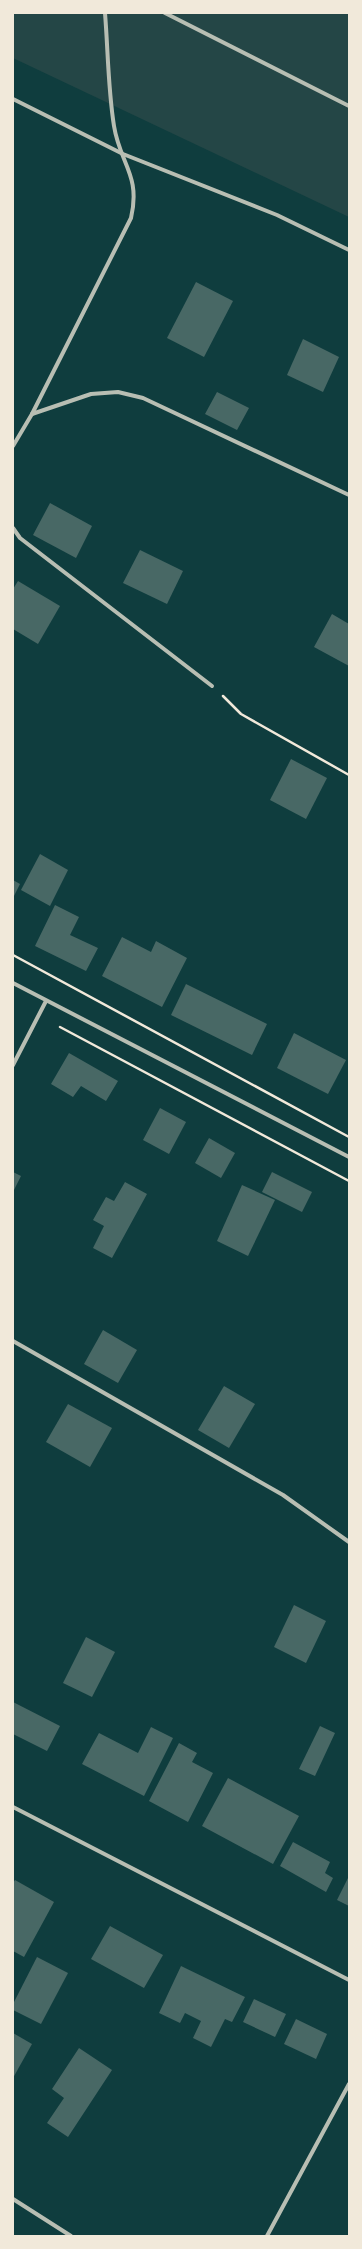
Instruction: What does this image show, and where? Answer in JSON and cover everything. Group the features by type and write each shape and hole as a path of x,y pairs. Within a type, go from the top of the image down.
{"street":[{"path":"13,446 32,414 131,218 135,201 133,180 114,127 105,13"},
{"path":"165,13 349,105"},
{"path":"13,99 123,154 277,215 349,250"},
{"path":"32,414 91,394 118,392 143,398 349,495"},
{"path":"13,528 20,538 212,686"},
{"path":"13,983 349,1157"},
{"path":"13,1065 46,1001"},
{"path":"13,1341 283,1495 349,1542"},
{"path":"13,1807 349,1980"},
{"path":"267,2236 349,2084"},
{"path":"13,2199 71,2236"}],"path":[{"path":"212,686 241,714 349,775"},
{"path":"13,955 349,1137"},
{"path":"38,1016 349,1181"}],"shaded area":[{"path":"13,13 349,13 349,217 13,58"}],"building":[{"path":"196,282 233,301 204,357 167,338"},
{"path":"303,339 339,357 323,392 287,375"},
{"path":"217,392 249,408 237,430 205,414"},
{"path":"50,503 92,526 76,558 33,535"},
{"path":"140,550 183,571 167,604 123,583"},
{"path":"18,581 60,606 38,644 13,629 13,589"},
{"path":"332,614 349,624 349,666 314,647"},
{"path":"291,759 327,778 306,819 270,800"},
{"path":"40,854 68,870 50,906 21,890"},
{"path":"13,880 20,884 13,898"},
{"path":"55,905 79,917 70,935 98,948 86,971 35,946"},
{"path":"122,937 151,952 156,941 187,958 162,1007 102,976"},
{"path":"186,984 267,1024 252,1055 171,1015"},
{"path":"294,1033 346,1060 328,1094 277,1068"},
{"path":"69,1053 118,1081 106,1101 81,1086 73,1097 51,1084"},
{"path":"160,1108 186,1122 169,1154 143,1140"},
{"path":"209,1138 235,1153 221,1178 195,1163"},
{"path":"13,1172 21,1176 13,1192"},
{"path":"272,1172 312,1192 302,1212 262,1192"},
{"path":"125,1182 147,1194 112,1258 93,1248 104,1226 93,1220 106,1197 114,1201"},
{"path":"242,1185 275,1200 248,1256 217,1241"},
{"path":"103,1330 137,1350 118,1383 84,1364"},
{"path":"224,1386 255,1404 229,1448 198,1430"},
{"path":"68,1404 112,1428 90,1467 46,1442"},
{"path":"294,1605 326,1621 306,1663 274,1647"},
{"path":"86,1637 115,1652 92,1697 63,1683"},
{"path":"13,1702 60,1726 47,1751 13,1734"},
{"path":"320,1726 335,1733 315,1776 299,1769"},
{"path":"151,1727 173,1738 144,1796 82,1764 99,1733 138,1753"},
{"path":"179,1743 197,1753 192,1762 213,1773 188,1822 149,1801"},
{"path":"228,1778 299,1816 273,1864 202,1826"},
{"path":"293,1842 330,1862 325,1873 333,1878 326,1892 280,1866"},
{"path":"349,1876 349,1906 337,1900"},
{"path":"15,1880 54,1902 24,1957 13,1951 13,1883"},
{"path":"110,1926 163,1955 144,1988 91,1959"},
{"path":"37,1957 68,1973 41,2024 13,2010 13,2004"},
{"path":"181,1966 245,1997 232,2022 225,2019 211,2047 193,2038 201,2021 185,2013 180,2023 159,2013"},
{"path":"254,1999 286,2014 275,2037 243,2022"},
{"path":"296,2019 327,2034 316,2059 284,2044"},
{"path":"13,2033 32,2044 13,2078"},
{"path":"79,2048 112,2070 68,2137 47,2123 64,2098 52,2089"}]}
